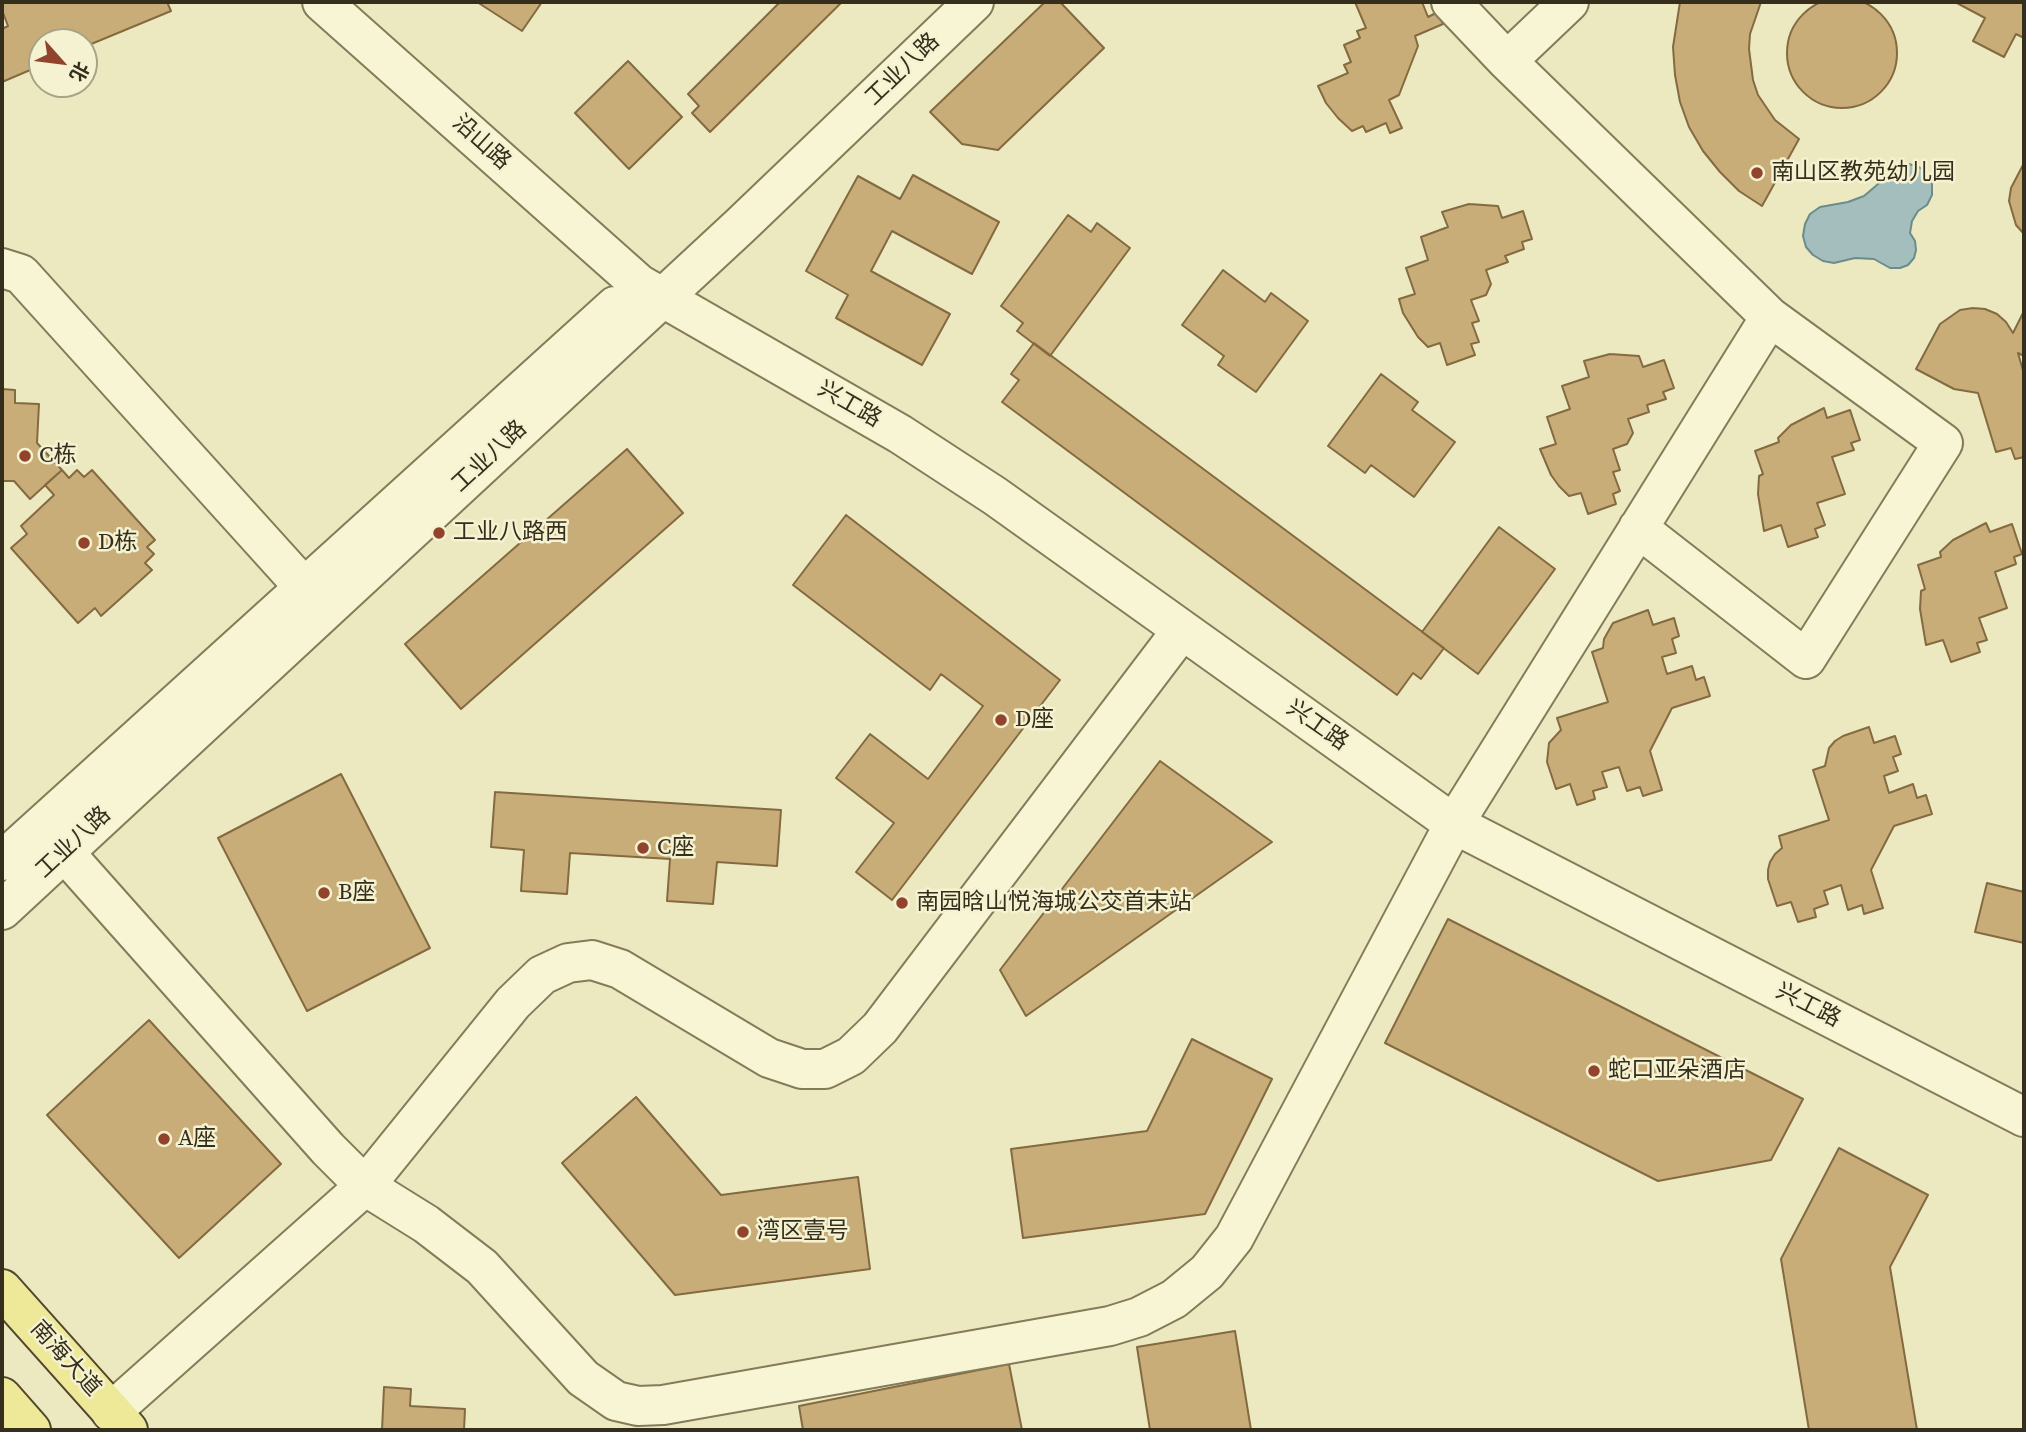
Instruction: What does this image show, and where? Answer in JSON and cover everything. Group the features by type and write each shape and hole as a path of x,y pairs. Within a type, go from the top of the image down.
{"main road":[{"name":"南海大道","path":"2,1289 120,1421"},
{"path":"2,1397 31,1430"}],"street":[{"name":"沿山路","path":"322,2 651,291"},
{"name":"工业八路","path":"651,291 739,193 937,2"},
{"name":"工业八路","path":"2,861 314,599 651,291 974,2"},
{"path":"1451,2 1507,61 1770,317 1943,443 1806,659 1638,528"},
{"path":"1507,61 1569,2"},
{"path":"2,268 21,274 314,599"},
{"name":"兴工路","path":"651,291 900,434 995,496 1454,824 2024,1117"},
{"path":"64,852 328,1149 365,1186 426,1224 482,1267 583,1378 616,1401 638,1406 663,1405 1119,1323 1139,1317 1174,1299 1207,1272 1234,1238 1454,824 1770,317"},
{"name":"工业八路","path":"2,910 64,852 314,599"},
{"path":"120,1421 365,1186 513,1003 542,975 568,962 592,960 620,969 769,1058 802,1069 825,1069 851,1056 880,1028 1182,630"}],"water":[{"path":"1909,164 1928,174 1932,195 1927,205 1918,211 1912,221 1910,233 1916,250 1908,265 1890,268 1874,259 1855,258 1834,263 1823,261 1806,247 1803,236 1810,214 1820,207 1864,196 1898,167"}],"building":[{"path":"1842,-2 1863,2 1881,14 1893,32 1897,53 1893,74 1881,92 1863,104 1842,108 1821,104 1803,92 1791,74 1787,53 1791,32 1803,14 1821,2"},
{"path":"2,2 167,2 171,11 98,41 98,28 28,28 28,71 2,82 2,29 8,26"},
{"path":"477,2 542,2 522,31"},
{"path":"780,2 842,2 710,132 692,113 699,106 688,94"},
{"path":"1045,2 1060,2 1104,48 998,150 962,144 930,112"},
{"path":"1355,2 1422,2 1428,17 1438,12 1443,24 1415,36 1418,46 1399,95 1389,100 1402,128 1390,133 1386,123 1366,132 1363,126 1352,131 1326,103 1318,86 1348,73 1344,65 1351,62 1344,45 1360,38 1357,31 1366,28"},
{"path":"1680,2 1761,2 1750,34 1753,80 1758,95 1775,120 1799,139 1762,206 1739,191 1720,172 1689,127 1680,102 1675,75 1673,47"},
{"path":"1955,2 2024,2 2024,38 2016,34 2004,57 1973,41 1985,18"},
{"path":"628,61 682,117 629,169 575,113"},
{"path":"2024,163 2024,234 2016,225 2009,201 2011,188"},
{"path":"913,175 999,222 972,274 892,231 871,271 950,314 922,365 836,318 848,295 806,271 858,176 900,199"},
{"path":"1469,204 1498,206 1502,218 1523,211 1532,239 1522,242 1524,249 1505,256 1508,262 1486,270 1491,284 1486,295 1471,300 1479,321 1472,323 1479,342 1471,344 1475,355 1447,365 1440,343 1428,347 1418,337 1403,313 1399,299 1415,294 1406,268 1428,260 1421,237 1448,227 1442,212"},
{"path":"1068,215 1091,232 1097,223 1130,248 1050,356 1017,331 1023,323 1001,306"},
{"path":"1223,270 1265,302 1271,293 1308,321 1256,392 1218,365 1224,356 1182,325"},
{"path":"1973,308 1997,314 2013,333 2024,311 2024,356 2018,353 2024,374 2024,457 2015,459 2011,448 1996,452 1978,393 1954,389 1916,369 1940,324 1960,310"},
{"path":"1034,343 1444,648 1421,679 1413,673 1397,695 1002,402 1019,380 1011,374"},
{"path":"1610,354 1639,356 1643,367 1664,360 1674,388 1663,392 1666,399 1647,405 1649,412 1628,419 1633,433 1627,444 1613,449 1620,470 1613,472 1620,491 1613,494 1616,504 1588,514 1581,493 1569,496 1559,486 1540,449 1556,444 1547,417 1570,409 1562,386 1589,377 1584,361"},
{"path":"1381,374 1418,402 1412,410 1455,442 1414,497 1371,465 1365,473 1328,446"},
{"name":"C栋","path":"2,389 15,390 15,403 39,404 37,443 62,470 30,499 14,481 2,481"},
{"path":"1824,408 1827,418 1850,410 1860,440 1851,443 1854,450 1832,457 1845,494 1817,503 1825,525 1815,529 1818,537 1788,547 1781,525 1764,531 1758,494 1759,476 1763,474 1755,451 1779,442 1778,438 1791,425"},
{"path":"627,449 683,513 461,709 405,644"},
{"name":"D栋","path":"62,470 69,478 77,470 84,477 92,470 155,540 147,547 154,554 145,563 152,570 101,616 95,608 78,623 11,548 27,534 21,526 54,495 45,485"},
{"name":"D座","path":"846,515 1060,680 892,900 856,872 894,823 836,778 870,734 928,779 983,706 941,674 930,690 793,585"},
{"path":"1986,523 1990,532 2012,524 2022,554 2014,557 2016,564 1995,572 2007,608 1979,618 1987,640 1977,643 1980,652 1951,662 1943,640 1926,645 1920,609 1921,591 1925,589 1918,565 1941,557 1940,552 1953,540"},
{"path":"1499,527 1555,569 1478,674 1422,632"},
{"path":"1648,610 1653,625 1674,618 1679,636 1672,639 1676,653 1662,657 1667,674 1692,666 1696,680 1704,677 1710,696 1672,708 1650,751 1662,790 1643,796 1640,787 1627,791 1619,767 1602,772 1607,787 1593,791 1595,799 1577,805 1570,784 1556,789 1547,762 1549,743 1561,730 1557,718 1608,702 1592,652 1603,648 1604,639 1613,623"},
{"path":"1869,727 1874,743 1895,736 1901,754 1893,757 1898,771 1884,776 1889,793 1913,784 1917,798 1926,795 1932,814 1894,826 1871,870 1883,908 1864,914 1862,905 1848,910 1841,885 1824,891 1828,904 1814,909 1816,917 1798,922 1791,902 1777,906 1768,879 1770,862 1782,848 1779,836 1829,820 1813,770 1825,766 1829,748 1835,741"},
{"path":"1160,761 1272,842 1026,1016 1000,970"},
{"name":"B座","path":"341,774 430,948 307,1011 218,838"},
{"name":"C座","path":"495,792 781,810 777,866 717,862 713,904 667,901 670,859 570,853 567,894 521,891 524,850 491,847"},
{"path":"1987,883 2024,892 2024,943 1975,932"},
{"name":"蛇口亚朵酒店","path":"1448,919 1803,1099 1771,1160 1658,1181 1385,1043"},
{"name":"A座","path":"149,1020 281,1164 179,1258 47,1115"},
{"path":"1192,1039 1272,1079 1205,1214 1023,1238 1011,1149 1147,1131"},
{"name":"湾区壹号","path":"636,1097 721,1195 858,1177 870,1269 675,1295 562,1163"},
{"path":"1839,1148 1928,1195 1890,1267 1917,1430 1809,1430 1781,1259"},
{"path":"1235,1331 1251,1430 1150,1430 1137,1347"},
{"path":"1009,1364 1022,1430 803,1430 799,1406"},
{"path":"384,1387 411,1389 410,1406 465,1409 464,1430 382,1430"}],"place":[{"name":"南山区教苑幼儿园","path":"1757,173"},
{"name":"C栋","path":"25,456"},
{"name":"工业八路西","path":"439,533"},
{"name":"D栋","path":"84,543"},
{"name":"D座","path":"1001,720"},
{"name":"C座","path":"643,848"},
{"name":"B座","path":"324,893"},
{"name":"南园晗山悦海城公交首末站","path":"902,903"},
{"name":"蛇口亚朵酒店","path":"1594,1071"},
{"name":"A座","path":"164,1139"},
{"name":"湾区壹号","path":"743,1232"}]}
